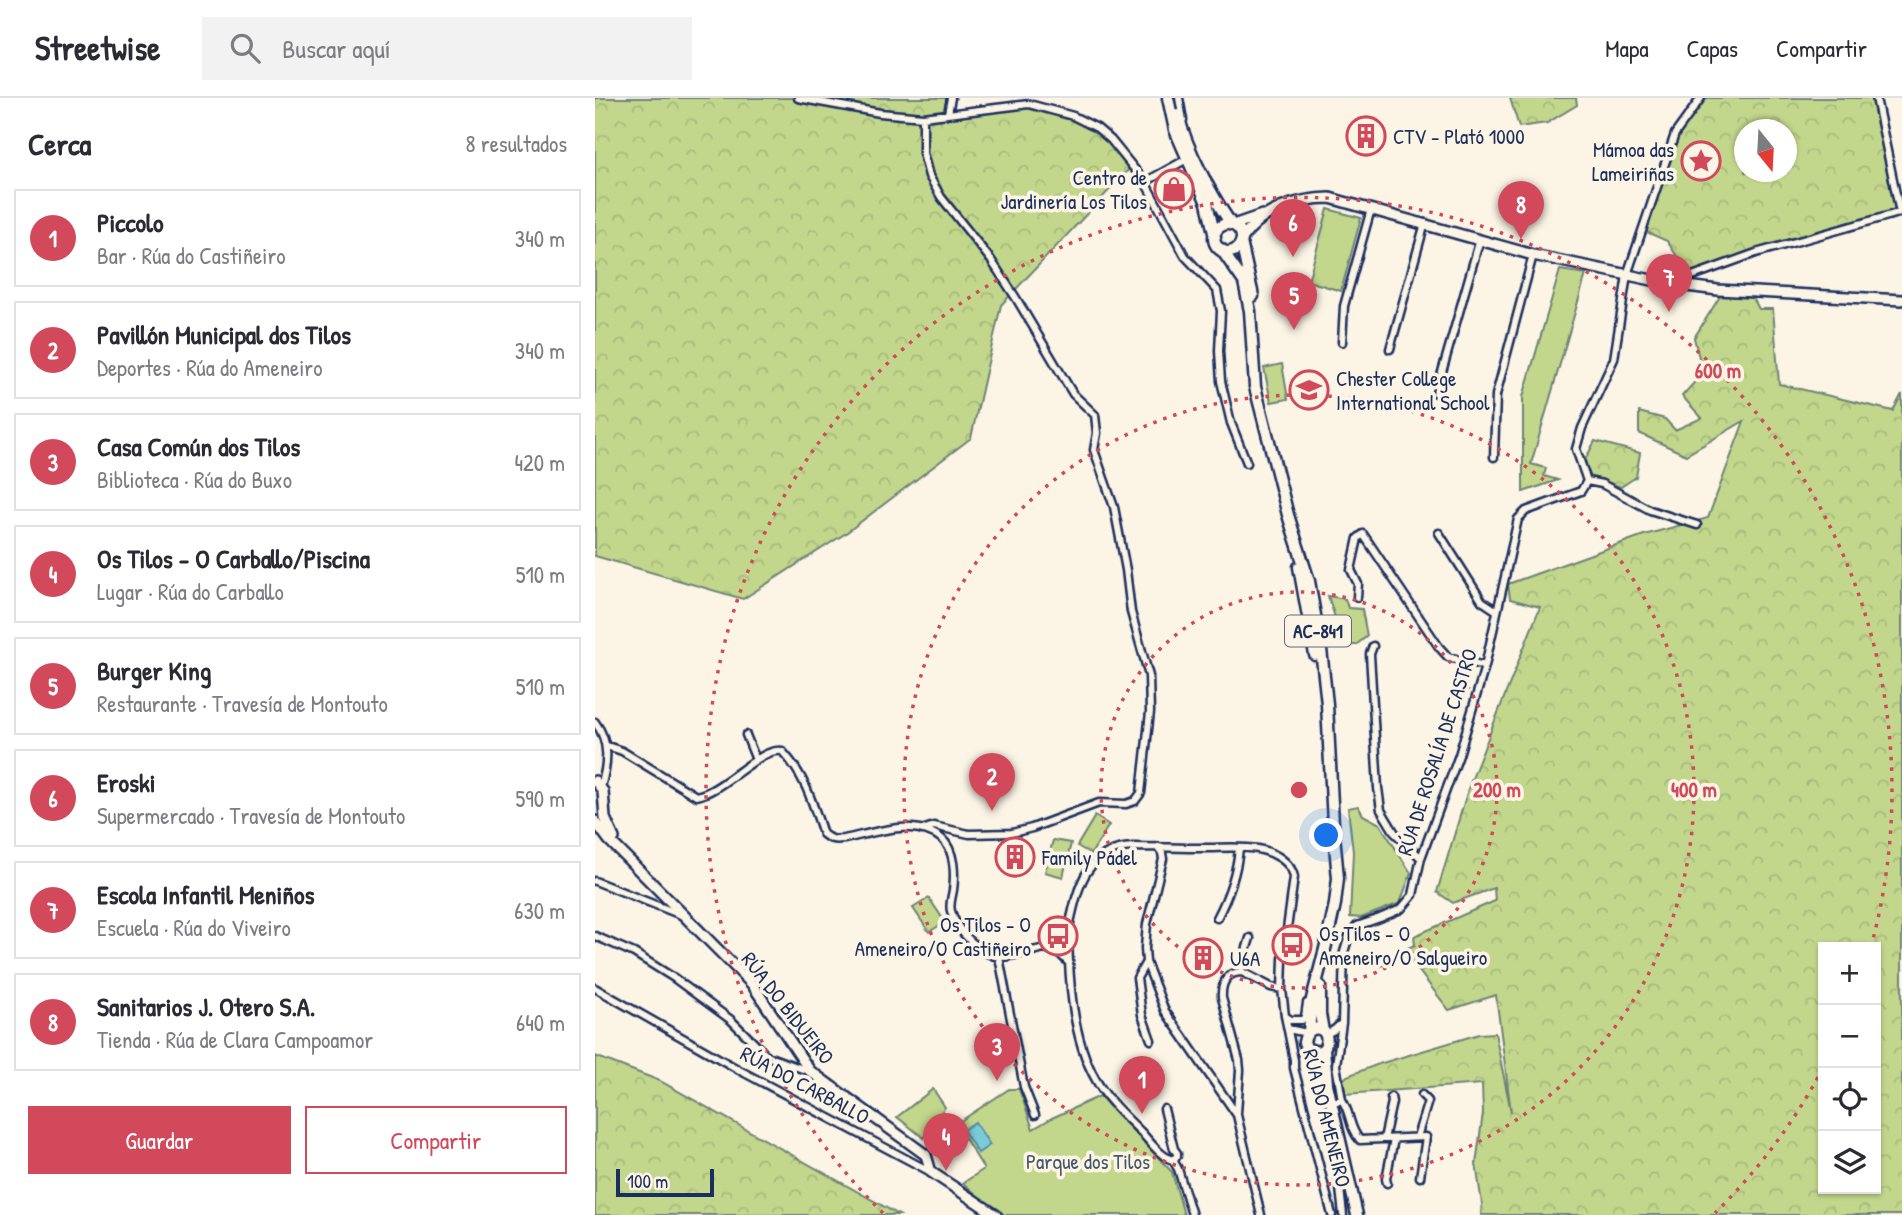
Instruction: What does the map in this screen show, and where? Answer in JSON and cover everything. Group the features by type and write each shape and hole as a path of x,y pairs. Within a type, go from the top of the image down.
{"main road":[{"name":"AC-841","path":"1168,98 1175,130 1216,201 1232,225 1241,232 1257,313 1253,359"},
{"name":"AC-841","path":"1174,98 1190,157 1207,203 1216,244 1244,282 1250,311 1257,399 1309,581 1319,642 1327,704 1338,878 1335,904 1312,999 1308,1032 1304,1039 1322,1085 1351,1215"},
{"path":"1215,237 1220,227 1232,225"},
{"path":"1221,249 1233,251 1242,241"},
{"name":"AC-841","path":"1324,952 1319,1014 1328,1041 1327,1084 1337,1101 1357,1215"},
{"path":"1308,1032 1318,1028 1324,1032"},
{"path":"1308,1050 1318,1052 1327,1047"}],"street":[{"path":"798,98 880,113 923,117 1029,104 1073,116 1097,128 1111,140 1145,182 1185,256 1217,290 1221,311 1221,381 1231,423 1247,463"},
{"path":"948,113 951,98"},
{"path":"1145,182 1190,157 1179,98"},
{"path":"1697,525 1650,510 1602,484 1587,481 1576,449 1582,428 1613,359 1627,275 1675,134 1701,98"},
{"path":"1671,284 1756,253 1901,212 1876,98"},
{"path":"922,830 934,826 969,834 1012,832 1032,828 1099,803 1126,804 1136,801 1141,793 1150,712 1149,676 1131,612 1114,507 1094,450 1097,433 1095,415 1073,394 991,260 941,197 929,176 923,153 923,117"},
{"path":"1232,225 1313,198 1330,198 1533,255 1671,284 1718,290 1902,300"},
{"path":"1342,342 1343,306 1371,209"},
{"path":"1242,241 1248,230 1271,213"},
{"path":"1390,349 1425,223"},
{"path":"1436,393 1480,239"},
{"path":"1494,457 1496,395 1533,255"},
{"name":"RÚA DE ROSALÍA DE CASTRO","path":"1342,1023 1344,952 1349,936 1357,926 1401,909 1413,895 1421,858 1459,755 1485,666 1518,519 1526,511 1581,491 1587,481"},
{"path":"1439,533 1482,601 1497,611"},
{"path":"1357,597 1357,584 1351,570 1358,538 1363,534 1448,657 1485,666"},
{"path":"1373,646 1370,654 1381,810 1395,833 1421,858"},
{"path":"595,722 607,746 606,765 597,782"},
{"path":"746,735 756,760"},
{"path":"607,746 622,751 697,796 727,781 756,760 776,750 782,751 804,781 823,834 828,838 844,839 910,827 936,835 946,842 953,859 954,878 950,905 954,918 966,936 986,953 999,957 1045,948 1068,932"},
{"name":"RÚA DO BIDUEIRO","path":"597,782 603,791 605,818 624,855"},
{"path":"595,809 603,800"},
{"path":"599,830 606,829 605,818"},
{"name":"RÚA DO BIDUEIRO","path":"595,821 599,830 752,984 810,1071 926,1156 931,1172"},
{"name":"RÚA DO AMENEIRO","path":"1170,1158 1114,1105 1095,1079 1079,1036 1074,1013 1068,932 1083,878 1100,856 1118,847 1239,848 1268,852 1293,870 1294,890 1283,959 1285,1016 1294,1068 1332,1215"},
{"path":"1159,847 1163,859 1147,924 1146,962 1165,1011 1237,1115"},
{"path":"1217,918 1233,877 1239,848"},
{"path":"595,881 684,916"},
{"path":"595,936 634,953 674,978 731,1020 767,1056 810,1071"},
{"path":"1242,972 1241,967 1250,938"},
{"path":"1045,948 1060,954 1069,963"},
{"path":"999,957 1024,1087 1035,1115"},
{"path":"1146,962 1137,978 1142,1015 1151,1040"},
{"path":"1261,1215 1237,1115 1239,1060 1221,990 1234,972 1242,972 1271,987 1282,989"},
{"name":"RÚA DO CARBALLO","path":"595,988 741,1071 931,1172 996,1215"},
{"name":"RÚA DO AMENEIRO","path":"1285,1016 1291,1020 1302,1020 1308,1002 1312,999"},
{"path":"1324,1032 1334,1030 1342,1023"},
{"path":"1342,1023 1336,1072 1337,1101 1347,1107 1353,1133 1360,1140 1426,1137 1420,1177"},
{"name":"RÚA DO AMENEIRO","path":"1287,1029 1308,1032"},
{"path":"1327,1047 1340,1037"},
{"path":"1327,1047 1334,1049 1337,1058"},
{"path":"1292,1048 1308,1050"},
{"path":"1294,1060 1308,1050"},
{"path":"1417,1137 1428,1101 1422,1095"},
{"path":"1384,1139 1391,1097"},
{"path":"1164,1109 1174,1149 1167,1151 1178,1169 1192,1215"},
{"path":"1334,1135 1343,1215"},
{"path":"1387,1183 1394,1139"}],"green space":[{"path":"595,98 948,98 945,110 949,116 1030,106 1097,131 1132,166 1001,305 971,438 846,533 743,599 595,556"},
{"path":"1510,98 1576,98 1577,105 1547,123 1519,127"},
{"path":"1701,98 1876,98 1900,213 1690,276 1667,241 1642,230 1675,134"},
{"path":"1328,209 1361,218 1341,291 1308,281"},
{"path":"1560,270 1586,274 1531,464 1546,468 1544,476 1558,480 1523,492 1523,397"},
{"path":"1722,293 1753,298 1759,309 1773,309 1779,384 1893,411 1902,394 1902,1215 1481,1215 1476,1164 1483,1113 1482,1084 1345,1094 1343,1080 1379,1064 1479,1034 1495,1033 1511,1112 1496,995 1449,1010 1408,957 1380,966 1376,961 1415,945 1414,936 1495,901 1494,888 1453,903 1437,892 1469,786 1540,607 1510,599 1508,584 1644,535 1708,518 1744,421 1686,455 1639,433 1639,412 1665,419 1675,430 1702,418 1682,396 1703,373 1694,338"},
{"path":"1282,364 1288,399 1271,402 1264,368"},
{"path":"1595,441 1640,453 1636,477 1621,487 1589,476 1585,460"},
{"path":"1328,596 1345,599 1348,608 1362,609 1367,636 1356,645 1344,645"},
{"path":"1358,806 1363,815 1380,824 1411,873 1400,903 1361,918 1350,917 1353,852 1348,808"},
{"path":"1095,816 1109,825 1091,854 1077,846"},
{"path":"1053,840 1071,843 1063,877 1045,872"},
{"path":"929,898 945,922 929,932 913,908"},
{"path":"595,1056 660,1081 899,1215 595,1215"},
{"path":"933,1089 945,1107 924,1138 897,1117"},
{"name":"Parque dos Tilos","path":"1009,1089 1019,1089 1033,1129 1100,1096 1172,1172 1184,1215 1005,1215 986,1203 963,1183 984,1169 956,1124"}],"water":[{"path":"975,1122 990,1145 978,1153 963,1130"}],"place":[{"name":"CTV - Plató 1000","path":"1366,136"},
{"name":"Mámoa das Lameiriñas","path":"1701,161"},
{"name":"Centro de Jardinería Los Tilos","path":"1174,189"},
{"name":"Sanitarios J. Otero S.A.","path":"1521,239"},
{"name":"Eroski","path":"1293,257"},
{"name":"Escola Infantil Meniños","path":"1669,312"},
{"name":"Burger King","path":"1294,330"},
{"name":"Chester College International School","path":"1309,390"},
{"name":"Pavillón Municipal dos Tilos","path":"992,811"},
{"name":"Family Pádel","path":"1015,857"},
{"name":"Os Tilos - O Ameneiro/O Castiñeiro","path":"1058,936"},
{"name":"Os Tilos - O Ameneiro/O Salgueiro","path":"1292,945"},
{"name":"U6A","path":"1203,958"},
{"name":"Casa Común dos Tilos","path":"997,1081"},
{"name":"Piccolo","path":"1142,1114"},
{"name":"Os Tilos - O Carballo/Piscina","path":"946,1171"}]}
